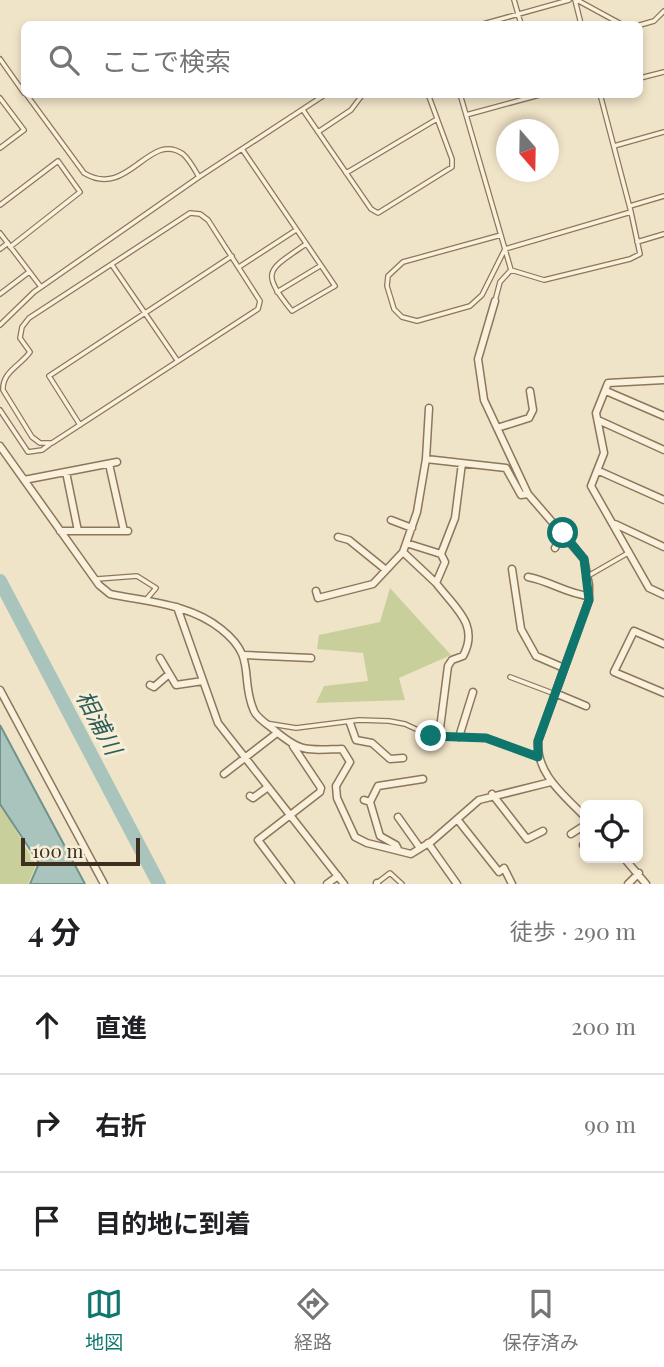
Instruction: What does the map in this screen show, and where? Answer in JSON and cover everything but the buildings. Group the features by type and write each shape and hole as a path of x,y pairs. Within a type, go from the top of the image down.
{"street":[{"path":"495,301 478,359 484,400 528,494 584,559 588,576 589,596 538,741 538,757 551,782 580,812"},
{"path":"664,380 608,383 596,413 604,453 592,486 649,588 664,595"},
{"path":"606,390 664,416"},
{"path":"497,428 529,418 533,410 530,391"},
{"path":"316,591 318,598 373,584 403,552 418,512 432,416 429,408"},
{"path":"598,420 664,450"},
{"path":"0,446 95,579 110,594 194,611 223,630 245,655 254,712 293,746 321,788 320,792 258,840 291,884"},
{"path":"426,459 506,468 521,495 528,494"},
{"path":"24,480 113,463 126,531 60,531"},
{"path":"441,554 454,518 462,463"},
{"path":"598,471 664,500"},
{"path":"66,472 78,531"},
{"path":"391,520 412,528"},
{"path":"615,524 664,547"},
{"path":"555,548 563,533"},
{"path":"338,537 349,540 386,570"},
{"path":"406,543 441,554 445,562 436,583"},
{"path":"403,552 436,583 460,622 471,631 471,642 463,656 453,660 448,666 439,736"},
{"path":"512,569 521,629 536,656 564,668"},
{"path":"418,580 425,574"},
{"path":"528,577 557,586 569,594 589,596"},
{"path":"177,607 218,723 344,884"},
{"path":"664,645 634,631 614,672 664,693"},
{"path":"245,655 312,658"},
{"path":"160,658 176,685 203,681"},
{"path":"150,685 154,687 169,674"},
{"path":"0,690 104,884"},
{"path":"459,737 473,692"},
{"path":"555,694 586,706"},
{"path":"350,723 356,740 372,743 390,759 403,758"},
{"path":"224,774 277,733"},
{"path":"293,746 307,750 342,749 348,754 350,762 336,786 337,798 355,837 366,843 411,854 479,800 492,794 551,782"},
{"path":"399,851 396,845 380,836 367,801 378,786 423,779"},
{"path":"253,798 268,787"},
{"path":"492,794 527,839 543,831"},
{"path":"398,817 421,848"},
{"path":"457,819 499,872 504,868 512,884"},
{"path":"571,834 580,828"},
{"path":"428,843 457,884"},
{"path":"629,863 646,884"},
{"path":"628,884 639,873"},
{"path":"327,884 338,876"}],"lane":[{"path":"514,0 520,21"},
{"path":"495,21 569,0"},
{"path":"576,0 581,21"},
{"path":"576,0 615,21"},
{"path":"643,24 654,21 664,11"},
{"path":"0,60 21,89"},
{"path":"643,77 664,72"},
{"path":"28,98 84,173 97,181 112,181 158,151 170,150 183,154 199,177"},
{"path":"0,325 41,287 199,177 320,98"},
{"path":"318,132 351,110 360,98"},
{"path":"303,110 371,209 378,213 452,167 452,159 429,98"},
{"path":"461,98 511,270"},
{"path":"466,115 528,98"},
{"path":"511,270 544,280 630,259 640,254 601,98"},
{"path":"0,99 24,130 0,148"},
{"path":"346,173 437,119"},
{"path":"614,146 664,132"},
{"path":"242,149 335,286 292,311 272,286 272,269 306,244"},
{"path":"0,205 58,161 80,192 0,249"},
{"path":"630,206 664,196"},
{"path":"500,235 403,262 388,276 387,286 394,309 402,317 417,321 470,306 482,295 505,249 631,212"},
{"path":"0,379 21,365 30,352 20,338 22,327 29,318 190,214 200,214 208,220 260,301 258,309 42,450 28,452 0,410"},
{"path":"239,267 297,230"},
{"path":"0,233 41,287"},
{"path":"637,242 664,234"},
{"path":"80,425 49,376 232,256"},
{"path":"112,265 177,360"},
{"path":"277,292 321,265"},
{"path":"495,301 500,282 511,270"},
{"path":"0,293 29,272"},
{"path":"8,373 3,381 6,397 32,437 40,443 51,443"},
{"path":"588,576 630,552"},
{"path":"95,579 137,576 156,587 145,601"},
{"path":"510,677 555,694"},
{"path":"265,723 296,727 359,720 389,721 405,724 424,734 486,738 538,757"},
{"path":"377,884 390,873 402,884"}],"green space":[{"path":"390,588 451,655 399,678 405,700 316,703 324,686 368,681 363,653 317,649 319,635 380,622"},
{"path":"0,803 36,865 28,884 0,884"}],"water":[{"path":"0,725 85,884 30,884 39,863 0,804"}],"waterway":[{"name":"相浦川","path":"0,581 159,884"}],"route":[{"path":"431,736 486,738 526,755 538,757 538,741 589,600 584,559 563,533"}]}
